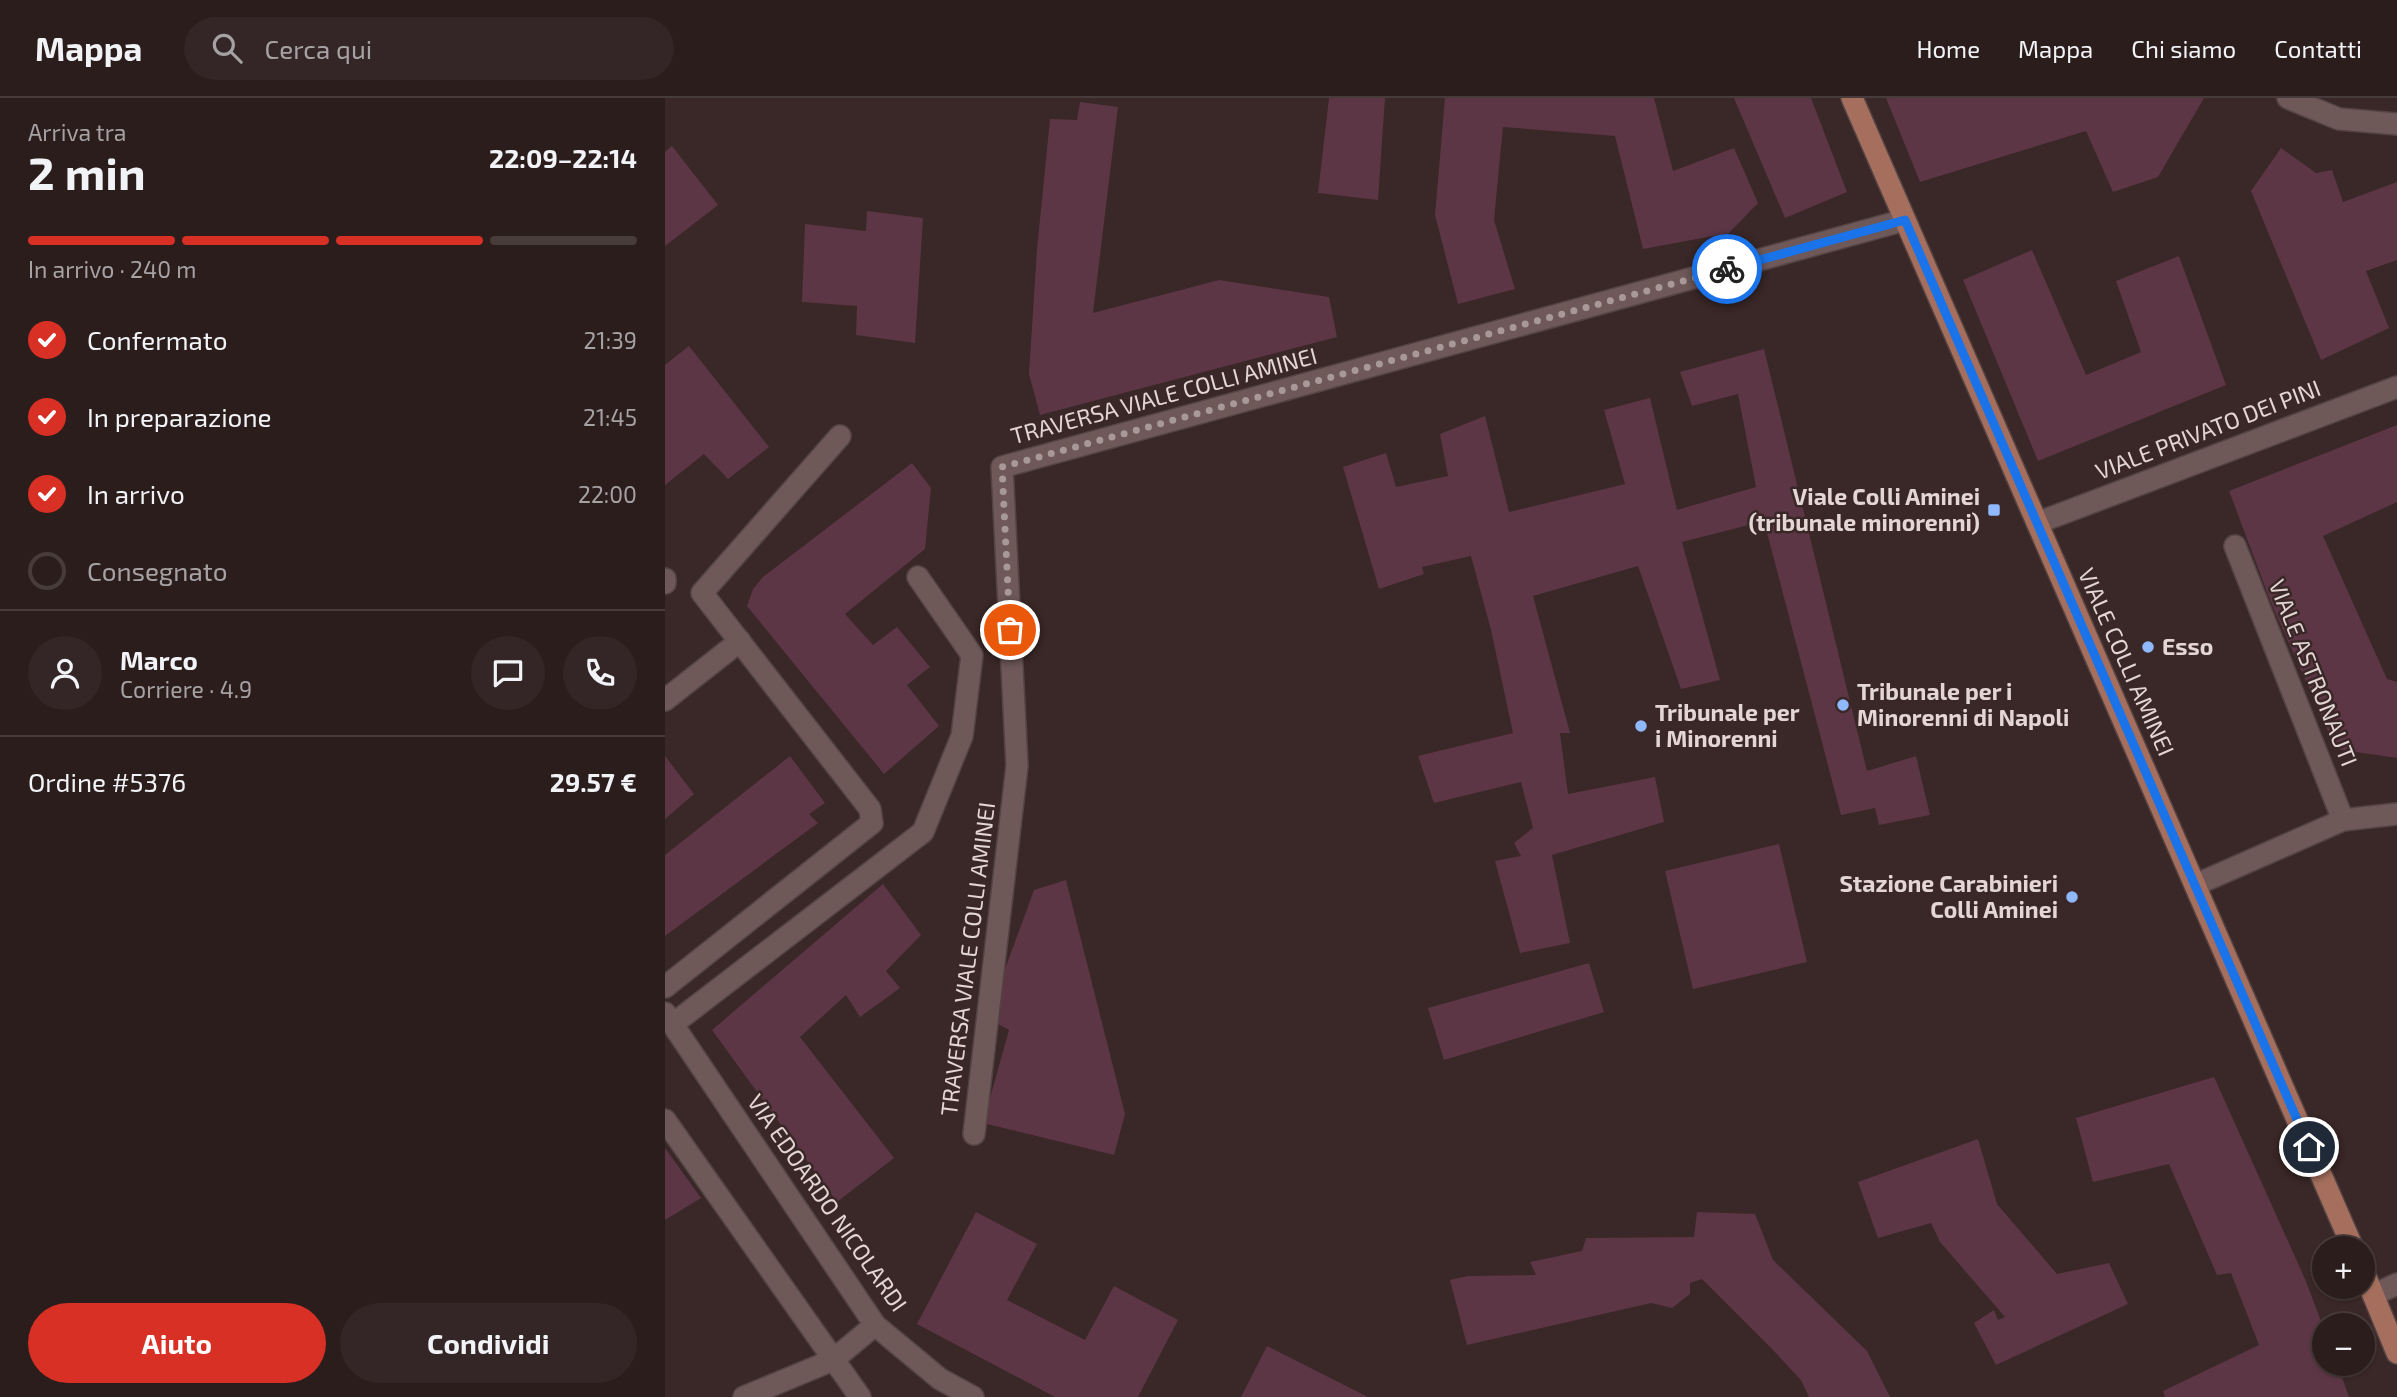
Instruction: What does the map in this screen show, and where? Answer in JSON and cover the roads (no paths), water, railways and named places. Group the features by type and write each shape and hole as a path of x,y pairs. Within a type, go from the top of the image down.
{"main road":[{"name":"VIALE COLLI AMINEI","path":"1852,98 2348,1236"},
{"path":"2375,1298 2397,1353"}],"street":[{"path":"2288,98 2339,119 2397,124"},
{"name":"TRAVERSA VIALE COLLI AMINEI","path":"974,1134 1017,766 1002,467 1905,220"},
{"name":"VIALE PRIVATO DEI PINI","path":"2037,523 2397,387"},
{"path":"665,988 872,823 870,808 702,593 840,436"},
{"name":"VIALE ASTRONAUTI","path":"2235,546 2343,820"},
{"path":"669,1018 923,832 962,736 971,655 918,577"},
{"path":"665,700 740,641"},
{"path":"2195,885 2343,820 2397,814"},
{"name":"VIA EDOARDO NICOLARDI","path":"669,1018 876,1325 940,1379 973,1397"},
{"path":"665,1119 860,1397"},
{"path":"2375,1295 2397,1284"},
{"path":"744,1397 833,1360 876,1325"}],"place":[{"name":"Viale Colli Aminei (tribunale minorenni)","path":"1994,510"},
{"name":"Esso","path":"2148,647"},
{"name":"Tribunale per i Minorenni di Napoli","path":"1843,705"},
{"name":"Tribunale per i Minorenni","path":"1641,726"},
{"name":"Stazione Carabinieri Colli Aminei","path":"2072,897"}]}
